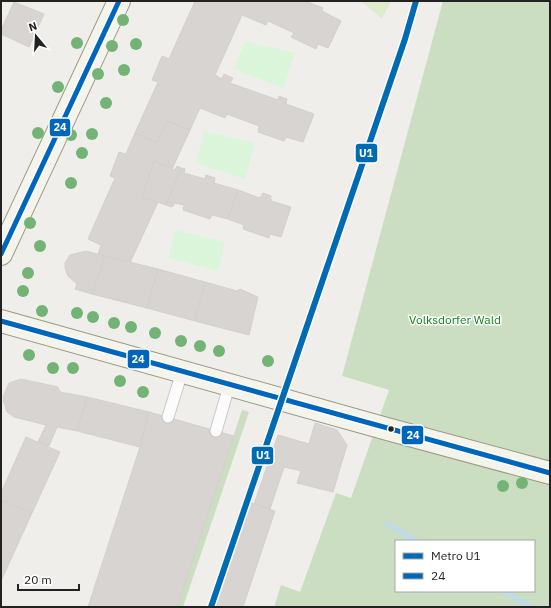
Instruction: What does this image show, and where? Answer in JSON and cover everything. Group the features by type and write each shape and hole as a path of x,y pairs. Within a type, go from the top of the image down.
{"street":[{"path":"1,254 119,1"},
{"path":"1,321 229,386 550,472"}],"lane":[{"path":"168,417 182,372"},
{"path":"216,431 229,386"}],"green space":[{"path":"361,1 391,1 382,19"},
{"name":"Volksdorfer Wald","path":"443,1 550,1 550,607 274,607 281,585 300,592 336,493 351,498 389,390 342,376"},
{"path":"245,41 295,53 283,88 234,69"},
{"path":"204,131 255,143 245,179 196,163"},
{"path":"175,230 225,242 218,271 168,258"},
{"path":"242,410 249,412 183,607 177,607"}],"building":[{"path":"195,1 305,1 323,8 322,11 341,21 328,48 318,44 316,49 291,37 294,33 268,21 266,25 242,15 215,75 222,79 224,74 233,78 230,83 278,100 279,96 287,99 286,104 314,114 303,142 286,137 284,141 258,132 259,126 227,114 225,118 200,108 190,130 167,121 157,143 135,133 158,82 152,80 162,56 169,59"},
{"path":"14,2 44,14 29,47 1,34 1,30"},
{"path":"167,121 190,130 172,169 154,161 142,197 158,202 130,263 98,254 101,245 88,239 115,178 110,176 119,152 126,154 135,133 157,143"},
{"path":"154,161 175,170 177,166 181,168 166,205 142,197"},
{"path":"181,168 185,169 184,173 205,179 206,175 215,178 214,183 238,190 228,219 212,215 210,219 183,210 184,205 175,203 172,207 166,205"},
{"path":"238,190 260,198 263,193 271,196 271,201 291,207 281,237 270,234 269,238 243,229 244,225 228,219"},
{"path":"86,251 105,256 92,294 75,289 77,284 68,276 65,268 65,263 70,255"},
{"path":"105,256 158,269 147,308 92,294"},
{"path":"158,269 205,282 195,321 147,308"},
{"path":"205,282 237,291 240,289 258,297 249,335 195,321"},
{"path":"21,379 58,387 60,392 87,397 77,431 57,427 49,446 38,442 46,425 14,417 7,412 4,403 3,397 9,383"},
{"path":"87,397 149,412 140,447 77,431"},
{"path":"149,412 234,436 177,607 88,607 140,447"},
{"path":"315,423 337,430 347,445 333,492 297,483 301,471 284,467 270,509 254,504 278,435 309,444"},
{"path":"26,437 60,452 32,513 1,500 1,493"},
{"path":"1,500 32,513 1,581"},
{"path":"249,502 275,511 243,607 214,607"}],"waterway":[{"path":"387,524 415,540"},
{"path":"505,592 531,607"}],"metro line":[{"name":"U1","path":"211,607 405,39 416,1"}],"transit line":[{"name":"24","path":"1,254 119,1"},
{"name":"24","path":"1,321 550,473"}]}
